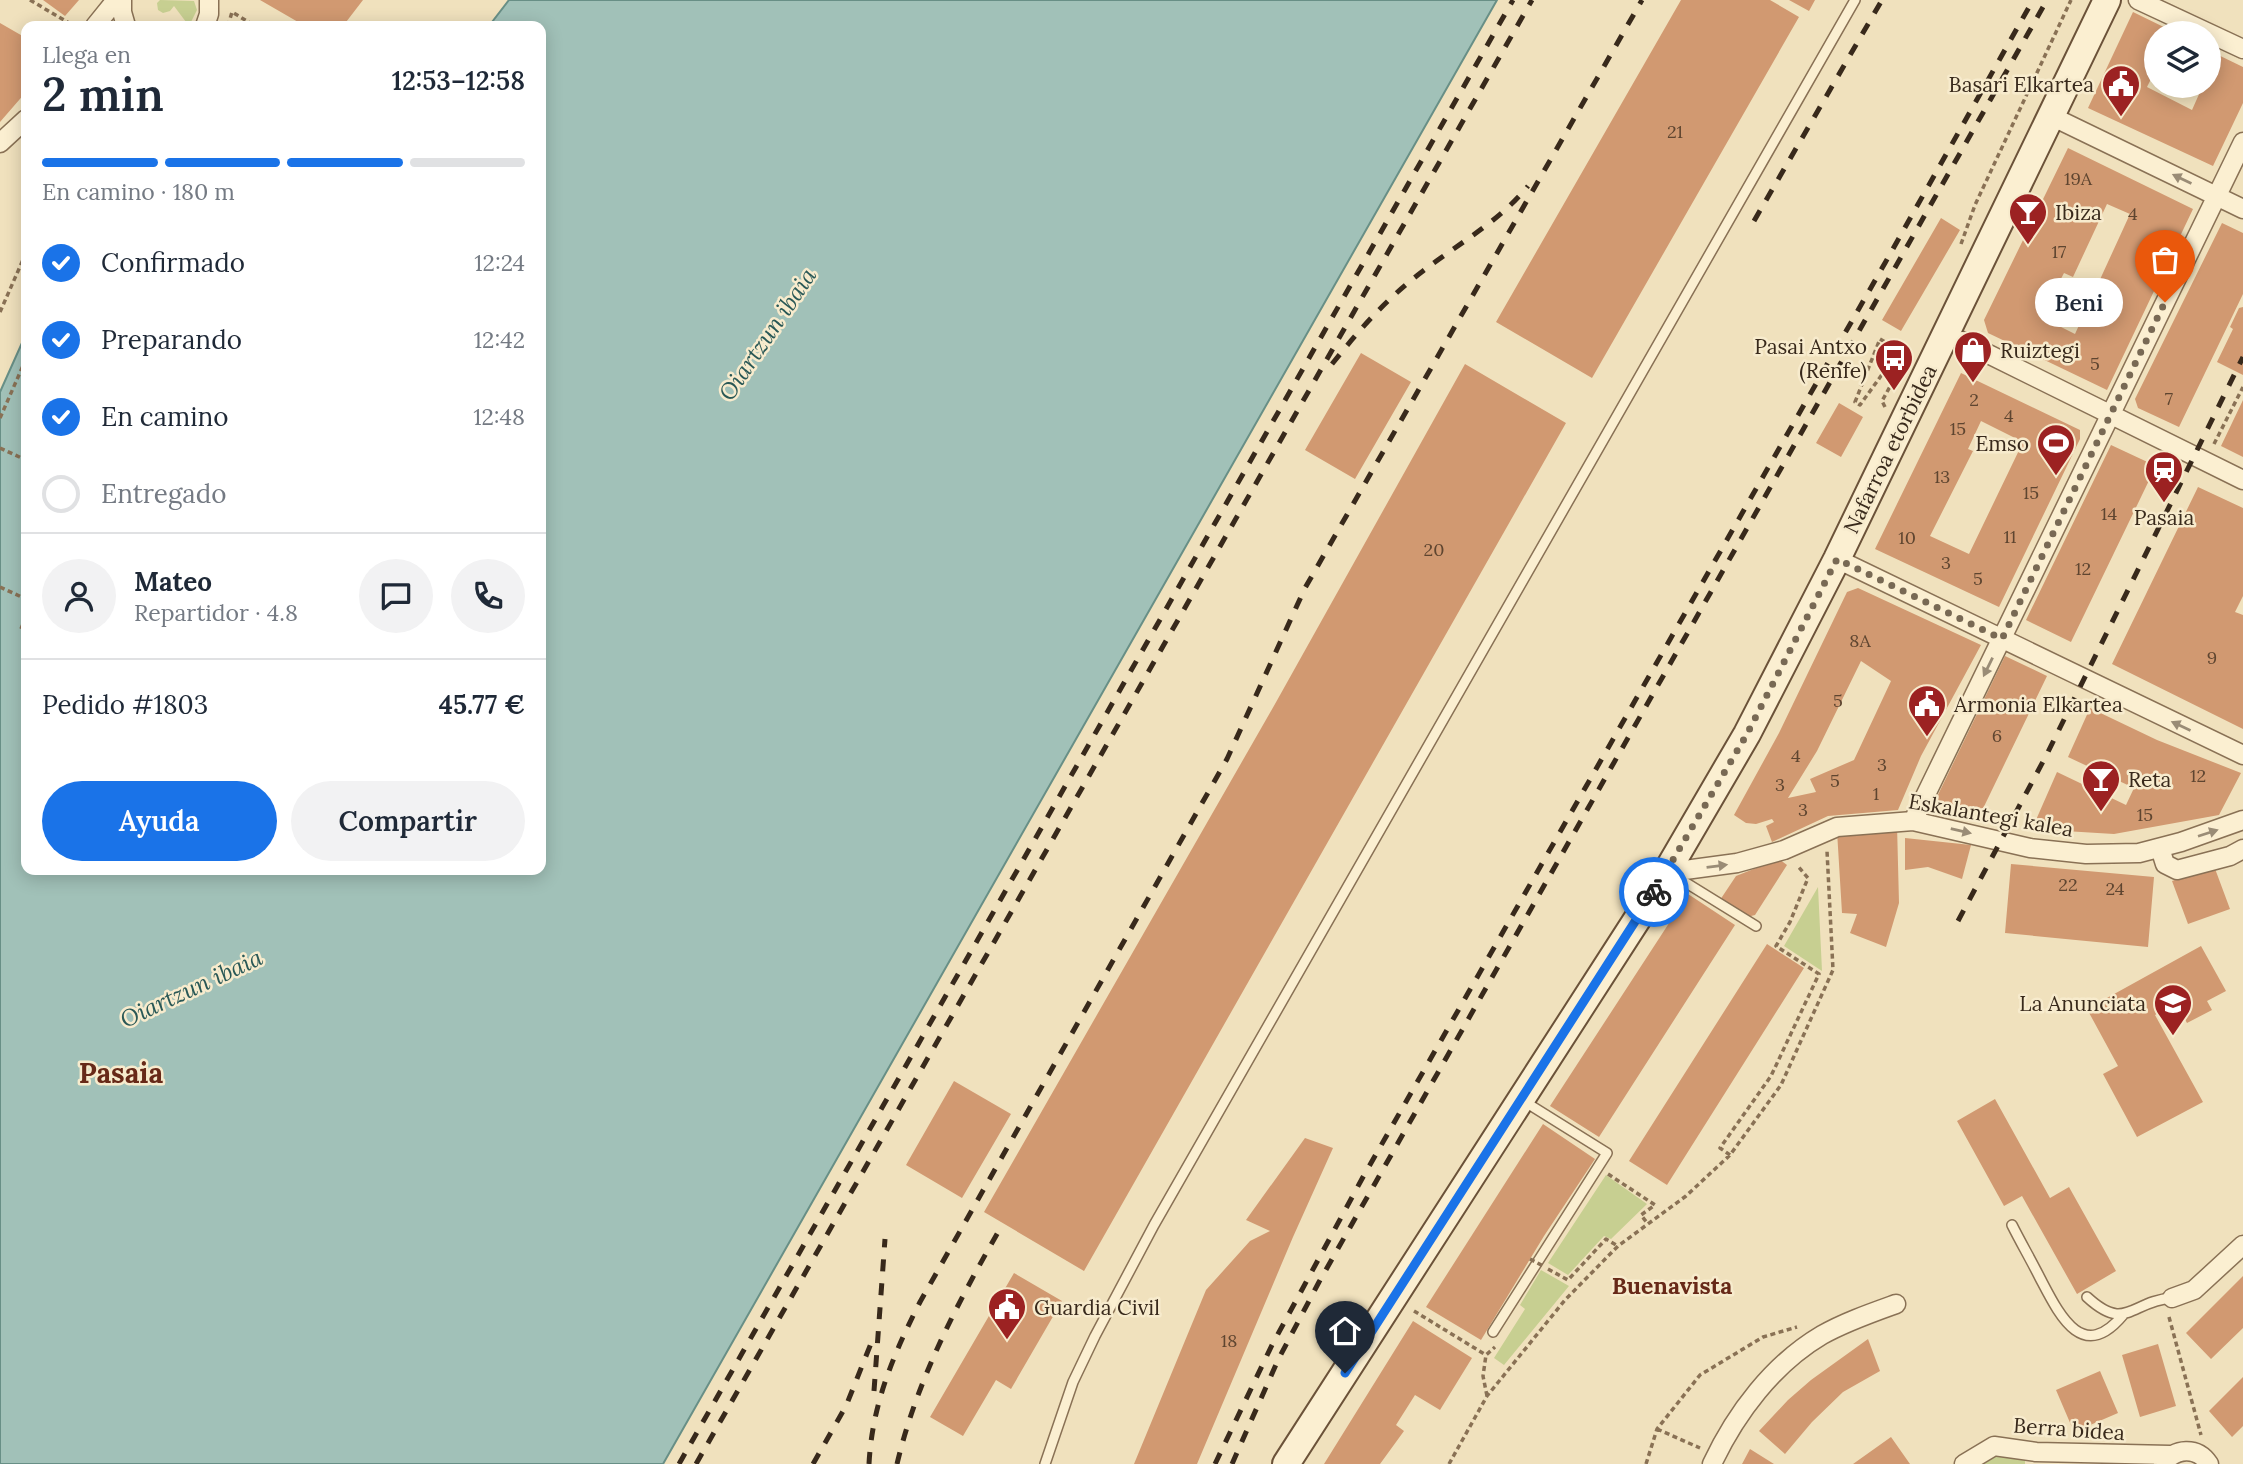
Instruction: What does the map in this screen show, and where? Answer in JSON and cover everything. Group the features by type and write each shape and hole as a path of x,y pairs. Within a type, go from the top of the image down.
{"main road":[{"name":"Nafarroa etorbidea","path":"1286,1464 1665,882 1747,734 1837,559 2107,0"}],"street":[{"path":"99,21 116,0"},
{"path":"122,0 125,21"},
{"path":"207,21 208,0"},
{"path":"2138,0 2243,49"},
{"path":"2051,116 2243,209"},
{"path":"0,143 21,124"},
{"path":"1913,821 2243,142"},
{"path":"1962,341 2243,480"},
{"path":"1837,559 2243,755"},
{"name":"Eskalantegi kalea","path":"1665,882 1685,870 1737,863 1784,850 1837,827 1913,821 2030,848 2086,855 2138,853 2243,820"},
{"path":"2160,848 2165,864 2177,870 2230,856 2243,849"},
{"path":"2172,1298 2194,1290 2243,1245"},
{"path":"1714,1459 1743,1408 1796,1353 1848,1322 1896,1304"},
{"name":"Berra bidea","path":"1964,1464 1994,1446 2034,1458 2140,1456 2163,1461 2188,1451 2198,1453 2209,1464"}],"lane":[{"path":"1045,1464 1073,1382 1154,1225 1855,0"},
{"path":"1665,882 1756,926"},
{"path":"1493,1332 1607,1153 1521,1100"},
{"path":"2012,1225 2058,1312 2069,1327 2091,1336 2111,1330 2123,1315 2157,1299 2172,1298"},
{"path":"2087,1297 2102,1311 2123,1315"}],"path":[{"path":"30,0 66,21"},
{"path":"1958,251 1975,205 2071,0"},
{"path":"229,21 232,12 247,21"},
{"path":"0,312 21,267"},
{"path":"1880,339 1885,342 1880,357 1895,364 1897,374 1886,369 1860,405 1855,402 1880,339"},
{"path":"1886,409 1882,401 1904,362"},
{"path":"0,418 21,370"},
{"path":"2205,461 2243,387"},
{"path":"0,448 21,458"},
{"path":"0,587 21,596"},
{"path":"1449,1464 1487,1396 1564,1300 1618,1246 1686,1196 1730,1155 1781,1085 1833,970 1825,831"},
{"path":"1730,1155 1720,1148 1771,1076 1819,974 1776,946 1790,922 1808,878 1784,850"},
{"path":"1598,1167 1655,1205 1641,1215 1648,1224"},
{"path":"1530,1259 1568,1280 1606,1239 1618,1246"},
{"path":"2172,1298 2168,1320 2203,1441"},
{"path":"1414,1311 1486,1355 1483,1376 1487,1396"},
{"path":"1646,1464 1657,1429 1700,1375 1763,1336 1803,1325 1815,1328 1821,1336"},
{"path":"1657,1429 1714,1459"}],"green space":[{"path":"160,0 194,1 197,10 192,21 185,21 174,6 163,13 158,10 157,3"},
{"path":"1818,887 1822,971 1784,946"},
{"path":"1606,1175 1647,1204 1611,1239 1604,1236 1568,1275 1548,1263"},
{"path":"1541,1270 1569,1286 1504,1365 1494,1358 1525,1309 1520,1305"},
{"path":"1992,1457 2025,1457 2025,1464 1982,1464"}],"water":[{"name":"Oiartzun ibaia","path":"509,0 1497,0 663,1464 0,1464 0,392 21,345 21,875 546,875 546,21 493,21"}],"building":[{"path":"43,0 79,0 65,16"},
{"path":"260,0 363,0 347,21 296,21"},
{"path":"1681,0 1770,0 1799,17 1592,378 1496,322"},
{"path":"1789,0 1815,0 1809,11"},
{"path":"2133,12 2151,21 2144,21 2144,98 2169,98 2192,110 2197,98 2221,98 2221,56 2243,67 2243,103 2213,166 2088,108"},
{"path":"0,23 21,35 21,98 0,122"},
{"path":"2068,148 2193,209 2107,390 1988,333 1984,320","holes":["2107,204 2130,214 2075,334 2041,317 2064,273 2073,277"]},
{"path":"1941,218 1960,230 1901,331 1882,320"},
{"path":"2222,223 2243,233 2243,294 2179,427 2138,408 2135,399"},
{"path":"2243,307 2243,375 2217,362 2233,329 2230,327 2239,308"},
{"path":"1361,353 1411,382 1355,479 1305,450"},
{"path":"1465,364 1566,423 1084,1271 984,1212 1275,704"},
{"path":"1961,373 2080,430 2080,439 1999,607 1875,549","holes":["1981,421 2023,442 1969,554 1930,536 1973,451 1968,449"]},
{"path":"2243,400 2243,457 2221,446"},
{"path":"1839,403 1863,417 1841,457 1816,443"},
{"path":"2111,445 2156,466 2071,642 2026,620"},
{"path":"2198,487 2243,508 2243,596 2235,612 2243,615 2243,729 2112,664"},
{"path":"1858,588 1981,645 1921,756 1898,810 1828,816 1772,842 1766,826 1774,822 1772,819 1756,824 1746,823 1734,815 1779,733 1847,592","holes":["1861,661 1891,681 1854,760 1810,779 1816,792 1788,798 1817,751"]},
{"path":"2005,656 2047,676 1977,821 1935,801"},
{"path":"2090,708 2157,740 2241,773 2219,815 2114,834 2032,829 2057,772 2126,805 2134,788 2068,757"},
{"path":"1897,825 1899,903 1886,947 1850,933 1857,914 1842,913 1837,831"},
{"path":"1905,838 1971,845 1962,879 1928,867 1905,870"},
{"path":"1779,859 1787,865 1755,915 1747,917 1720,900 1736,876"},
{"path":"2011,864 2154,877 2148,947 2005,933"},
{"path":"2214,866 2230,909 2188,924 2172,881"},
{"path":"1688,894 1735,925 1599,1137 1550,1106"},
{"path":"1767,944 1804,968 1667,1185 1629,1161"},
{"path":"2201,946 2226,991 2207,1001 2212,1010 2187,1023 2176,1003 2155,1015 2203,1102 2137,1137 2103,1074 2118,1066 2087,1009"},
{"path":"954,1081 1011,1114 962,1198 906,1165"},
{"path":"1995,1099 2050,1198 2069,1187 2116,1271 2077,1294 2022,1196 2004,1206 1957,1121"},
{"path":"1543,1124 1595,1159 1544,1236 1481,1340 1426,1307"},
{"path":"1305,1138 1333,1148 1197,1464 1134,1464 1206,1290 1250,1241 1270,1231 1246,1220"},
{"name":"Guardia Civil","path":"1014,1273 1062,1301 1011,1389 996,1380 963,1436 930,1417"},
{"path":"2243,1276 2243,1328 2211,1359 2186,1333"},
{"path":"1413,1321 1472,1358 1440,1410 1415,1395 1396,1425 1404,1431 1380,1464 1324,1464"},
{"path":"1868,1339 1880,1371 1843,1392 1812,1422 1785,1454 1759,1431 1811,1380"},
{"path":"2158,1344 2176,1406 2140,1417 2122,1355"},
{"path":"2100,1371 2118,1413 2074,1432 2056,1390"},
{"path":"2243,1377 2243,1426 2232,1437 2209,1411"},
{"path":"1891,1437 1910,1464 1853,1464"},
{"path":"1750,1449 1774,1464 1742,1464"}],"railway":[{"path":"679,1464 1513,0"},
{"path":"696,1464 1532,0"},
{"path":"869,1464 879,1401 901,1341 920,1302 1227,759 1305,588 1642,0"},
{"path":"1754,221 1882,0"},
{"path":"1215,1464 1272,1345 1363,1177 2033,0"},
{"path":"1232,1464 1278,1360 1319,1282 2047,0"},
{"path":"1332,364 1398,292 1492,221 1528,186"},
{"path":"1958,921 2046,756 2243,357"},
{"path":"897,1464 905,1432 927,1371 969,1284 1001,1227"},
{"path":"874,1391 885,1239"},
{"path":"813,1464 846,1406 872,1341"}],"way so far":[{"path":"1654,892 1747,734 1837,559 2002,639 2165,302"}],"place":[{"name":"Basari Elkartea","path":"2121,118"},
{"name":"Ibiza","path":"2028,246"},
{"name":"Beni","path":"2165,302"},
{"name":"Ruiztegi","path":"1973,384"},
{"name":"Pasai Antxo (Renfe)","path":"1894,392"},
{"name":"Emso","path":"2056,477"},
{"name":"Pasaia","path":"2164,504"},
{"name":"Armonia Elkartea","path":"1927,738"},
{"name":"Reta","path":"2101,813"},
{"name":"La Anunciata","path":"2173,1037"},
{"name":"Guardia Civil","path":"1007,1341"}],"district":[{"name":"Pasaia","path":"121,1073"},
{"name":"Buenavista","path":"1672,1285"}],"route":[{"path":"1345,1373 1654,892"}]}
